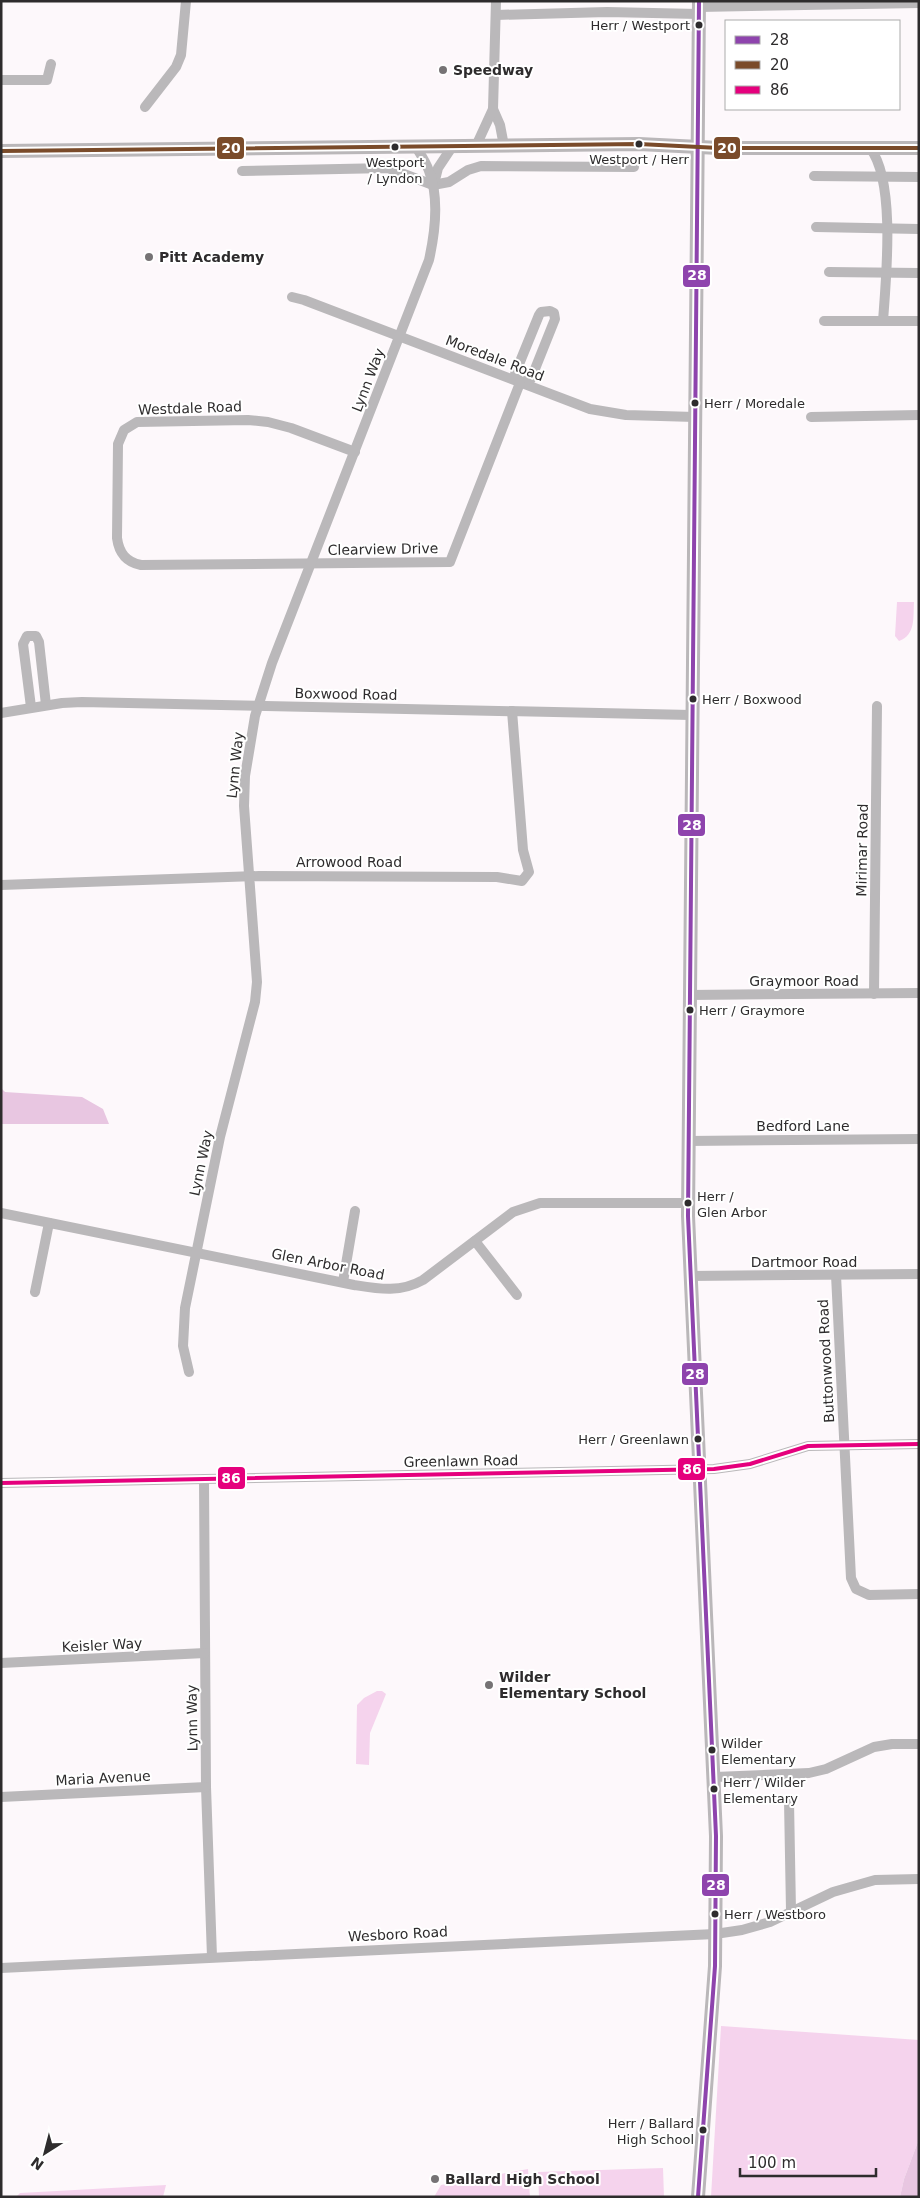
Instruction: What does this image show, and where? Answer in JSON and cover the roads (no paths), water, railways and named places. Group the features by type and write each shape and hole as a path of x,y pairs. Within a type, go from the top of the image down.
{"main road":[{"path":"698,2197 716,1934 714,1777 698,1469 688,1203 699,8"},
{"path":"1,151 639,144 698,147 919,148"}],"street":[{"path":"145,107 176,67 181,55 186,1"},
{"path":"476,146 492,109 496,1"},
{"path":"496,15 699,8 768,3 919,3"},
{"path":"1,80 47,80 51,64"},
{"path":"492,109 500,125 504,146"},
{"name":"Lynn Way","path":"433,185 438,168 452,146"},
{"name":"Lynn Way","path":"189,1372 183,1346 183,1325 196,1253 220,1137 256,1002 257,982 244,806 245,776 257,706 430,260 433,245 433,185 429,170 416,147"},
{"path":"870,148 878,160 883,177 887,271 883,321"},
{"path":"242,171 388,168 433,185 449,182 468,170 481,166 634,166"},
{"path":"814,176 919,177"},
{"path":"816,227 919,229"},
{"path":"829,272 887,271 919,273"},
{"name":"Moredale Road","path":"292,297 400,336 520,383 604,412 695,417"},
{"path":"550,311 554,313 555,319 531,379 520,383 515,374 539,315 541,312 550,311"},
{"path":"824,321 919,321"},
{"name":"Clearview Drive","path":"126,558 142,565 450,562 520,383"},
{"path":"811,417 919,415"},
{"name":"Westdale Road","path":"126,558 119,549 117,538 118,444 120,436 130,425 146,421 248,420 268,422 291,428 355,452"},
{"path":"32,707 23,644 28,636 32,634 36,636 39,642 46,705"},
{"name":"Boxwood Road","path":"1,713 46,705 82,702 692,715"},
{"name":"Mirimar Road","path":"874,994 877,706"},
{"name":"Arrowood Road","path":"1,885 250,876 497,877 522,881 529,872 523,850 512,711"},
{"name":"Graymoor Road","path":"689,995 919,994"},
{"name":"Bedford Lane","path":"688,1141 919,1139"},
{"name":"Glen Arbor Road","path":"1,1213 381,1290 409,1287 423,1280 513,1212 533,1204 688,1203"},
{"path":"343,1282 355,1211"},
{"path":"35,1292 49,1223"},
{"path":"475,1241 517,1295"},
{"name":"Dartmoor Road","path":"690,1276 919,1274"},
{"name":"Buttonwood Road","path":"836,1275 852,1584 861,1592 870,1594 919,1594"},
{"name":"Greenlawn Road","path":"1,1483 698,1469 735,1467 808,1446 919,1444"},
{"name":"Lynn Way","path":"204,1479 206,1787 212,1956"},
{"name":"Keisler Way","path":"1,1663 205,1653"},
{"path":"714,1777 809,1773 826,1769 874,1747 892,1744 919,1744"},
{"name":"Maria Avenue","path":"1,1797 206,1787"},
{"path":"789,1801 791,1911"},
{"name":"Wesboro Road","path":"1,1968 212,1956 716,1934 751,1928 770,1922 833,1892 875,1880 919,1879"}],"place":[{"name":"Herr / Westport","path":"699,25"},
{"name":"Speedway","path":"443,70"},
{"name":"Westport / Herr","path":"639,144"},
{"name":"Westport / Lyndon","path":"395,147"},
{"name":"Pitt Academy","path":"149,257"},
{"name":"Herr / Moredale","path":"695,403"},
{"name":"Herr / Boxwood","path":"693,699"},
{"name":"Herr / Graymore","path":"690,1010"},
{"name":"Herr / Glen Arbor","path":"688,1203"},
{"name":"Herr / Greenlawn","path":"698,1439"},
{"name":"Wilder Elementary School","path":"489,1685"},
{"name":"Wilder Elementary","path":"712,1750"},
{"name":"Herr / Wilder Elementary","path":"714,1789"},
{"name":"Herr / Westboro","path":"715,1914"},
{"name":"Herr / Ballard High School","path":"703,2130"},
{"name":"Ballard High School","path":"435,2179"}]}
